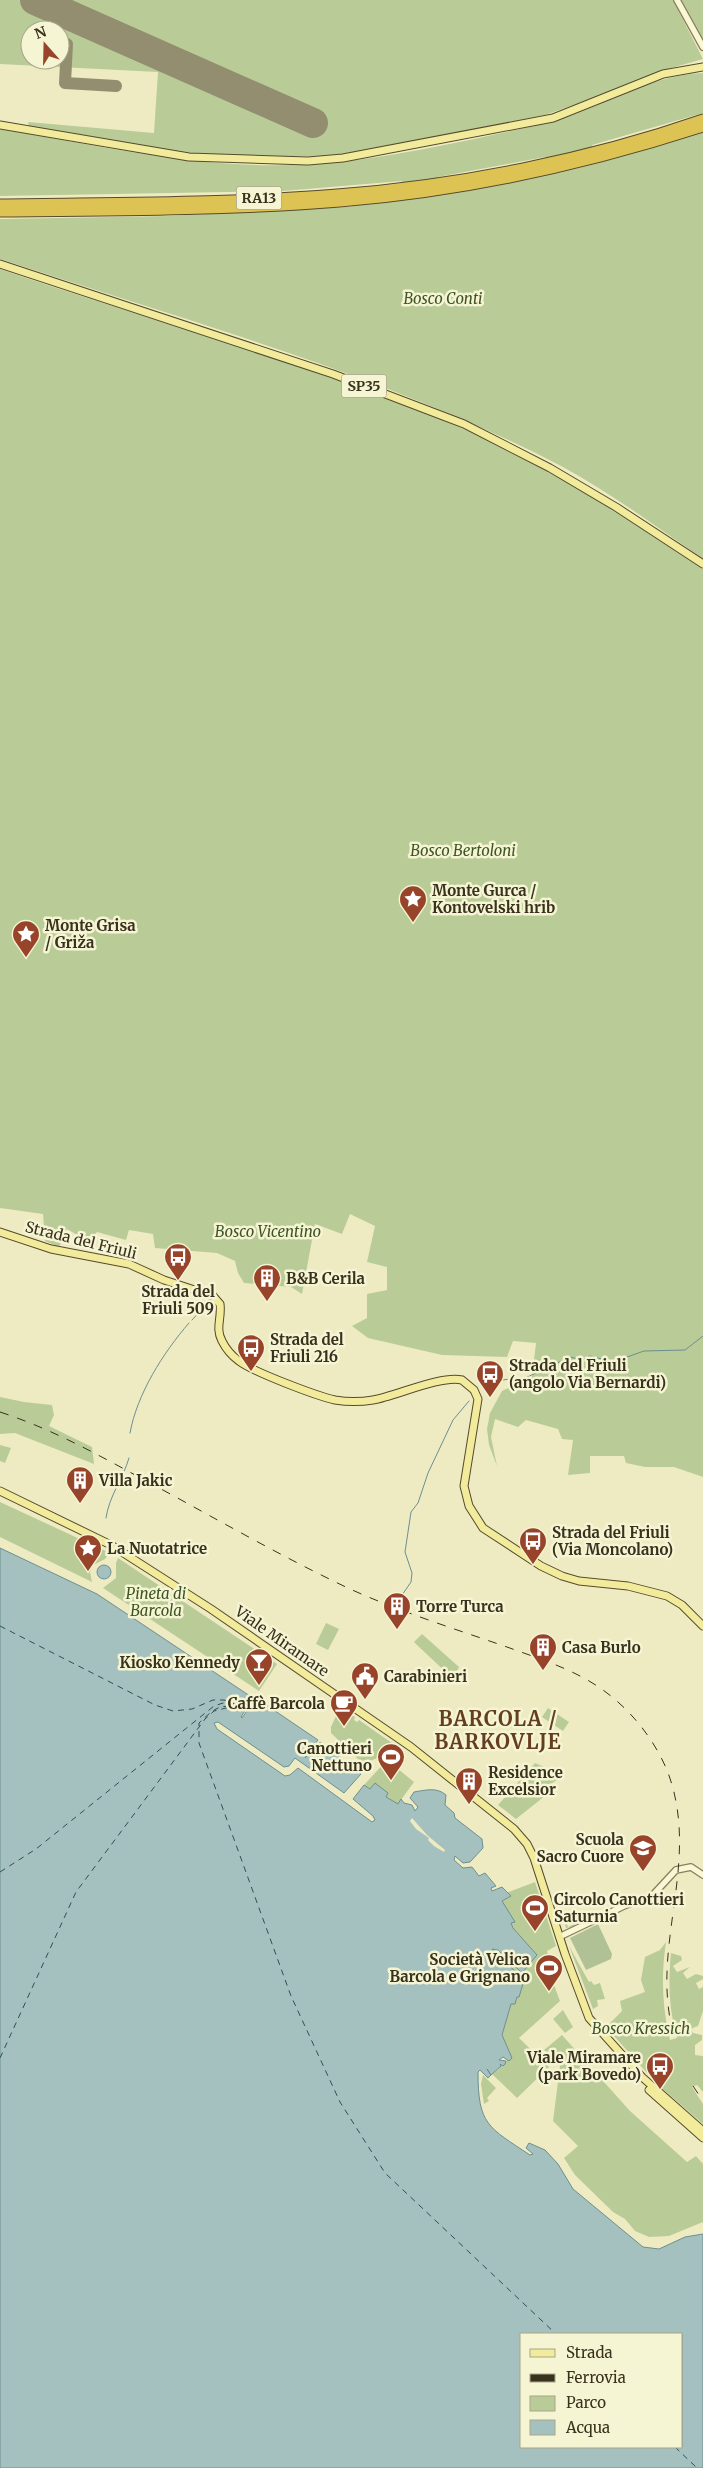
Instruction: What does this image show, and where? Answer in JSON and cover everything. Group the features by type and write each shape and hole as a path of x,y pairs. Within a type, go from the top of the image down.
{"highway":[{"name":"RA13","path":"595,154 703,119"},
{"name":"RA13","path":"0,204 250,199 403,191 547,166 703,127"},
{"path":"0,212 339,202 403,191"},
{"path":"0,200 80,203"}],"main road":[{"path":"0,125 189,158 308,161 343,158 552,118 663,74 703,67"},
{"name":"SP35","path":"0,264 333,374 464,424 575,483 703,564"},
{"name":"Strada del Friuli","path":"0,1232 51,1249 128,1264 164,1280 213,1296 220,1304 218,1322 220,1336 225,1347 239,1362 325,1397 366,1401 443,1381 462,1380 474,1390 478,1399 464,1486 469,1506 483,1528 541,1566 562,1576 579,1581 616,1583 667,1596 682,1605 703,1626"},
{"name":"Viale Miramare","path":"0,1491 120,1550 211,1609 367,1716 456,1781 508,1824 526,1844 534,1858 559,1937 589,2018 651,2093 703,2138"},
{"name":"Viale Miramare","path":"625,2060 655,2090 703,2131"}],"street":[{"path":"678,0 703,47"},
{"path":"559,1937 626,1905 648,1898 658,1892 676,1870 691,1867 703,1875"}],"green space":[{"path":"0,0 673,0 703,59 657,72 599,96 545,115 327,157 187,154 29,127 28,122 154,133 158,72 70,68 70,20 20,20 20,65 0,64"},
{"path":"681,0 703,0 703,40"},
{"name":"Bosco Conti","path":"703,73 703,113 592,145 597,162 703,132 703,559 580,476 494,433 356,377 214,328 0,259 0,219 169,216 347,207 404,199 402,181 283,191 0,196 0,129 155,156 233,164 272,165 338,162 451,144 555,121 638,88 681,75","holes":["545,157 549,174 440,194 438,177"]},
{"name":"Bosco Bertoloni","path":"0,269 338,380 449,423 547,471 611,509 703,569 703,1477 674,1467 645,1467 626,1463 624,1456 590,1456 590,1473 568,1475 573,1440 562,1439 558,1429 526,1420 518,1427 495,1419 491,1437 497,1466 489,1445 487,1429 490,1413 502,1391 532,1377 536,1343 513,1341 507,1357 442,1355 368,1338 352,1326 367,1318 367,1294 387,1290 387,1267 367,1262 375,1226 350,1214 342,1234 315,1224 302,1294 291,1287 244,1283 238,1273 235,1261 217,1253 155,1248 153,1234 129,1230 126,1240 97,1232 85,1246 79,1236 67,1229 59,1247 45,1241 43,1214 0,1208"},
{"path":"0,1397 52,1405 54,1415 49,1426 92,1447 94,1464 15,1433 0,1434"},
{"path":"0,1445 11,1448 5,1463 0,1461"},
{"name":"Pineta di Barcola","path":"0,1502 110,1553 105,1559 93,1565 90,1572 92,1582 0,1537"},
{"name":"Pineta di Barcola","path":"118,1558 277,1664 259,1691 103,1588 116,1578"},
{"path":"326,1623 339,1629 328,1650 316,1644"},
{"path":"422,1634 459,1667 456,1673 450,1676 414,1642"},
{"path":"340,1707 355,1717 354,1720 357,1722 359,1720 399,1748 366,1763 361,1762 331,1733 331,1727"},
{"path":"548,1708 569,1722 563,1731 542,1717"},
{"name":"Canottieri Nettuno","path":"387,1760 414,1782 398,1804 389,1800 385,1792 375,1784 370,1789 364,1785"},
{"path":"535,1763 563,1775 546,1788 545,1796 516,1819 498,1805"},
{"path":"535,1882 556,1946 547,1951 549,1959 551,1958 552,1980 560,2001 519,2038 549,2067 517,2098 492,2074 499,2069 500,2064 506,2062 509,2055 502,2035 511,2003 492,1949 498,1950 522,1973 537,1955 514,1929 502,1901 509,1896 506,1893"},
{"path":"558,1904 560,1904 568,1927 575,1924 576,1921 575,1926 566,1928"},
{"path":"598,1924 612,1954 611,1959 586,1970 570,1938"},
{"name":"Bosco Kressich","path":"666,1942 663,1991 670,2040 677,2038 670,1996 671,1953 681,1956 682,1960 673,1966 677,1972 690,1967 683,1973 687,1979 696,1974 703,1976 703,1979 696,1983 699,1989 703,1987 703,2011 698,2026 690,2029 693,2033 702,2035 702,2040 695,2045 695,2055 703,2056 703,2092 697,2085 692,2087 703,2104 703,2124 657,2084 606,2027 622,2011 620,2001 645,1992 641,1980 645,1957 660,1950"},
{"path":"569,1946 589,1982 591,1981 594,1985 600,1983 605,1999 597,2000 598,2006 593,2009"},
{"path":"563,2010 573,2027 565,2033 553,2019"},
{"path":"562,2035 630,2111 687,2162 696,2156 703,2164 703,2222 669,2236 649,2237 635,2231 625,2219 613,2212 575,2175 564,2158 578,2146 553,2121 560,2066 544,2050"},
{"path":"483,2075 496,2088 487,2098 489,2101 484,2104 481,2084"}],"water":[{"path":"0,1548 97,1594 253,1698 242,1718 256,1698 318,1740 305,1758 320,1742 361,1774 344,1793 295,1758 289,1766 284,1767 218,1722 214,1723 217,1729 285,1776 290,1775 298,1768 372,1822 375,1820 373,1816 353,1799 364,1785 370,1789 375,1783 388,1793 386,1797 398,1804 401,1799 404,1803 412,1805 415,1811 418,1807 410,1798 414,1792 431,1790 443,1792 446,1795 445,1805 454,1813 455,1818 482,1839 483,1848 470,1862 463,1863 455,1856 454,1860 463,1868 472,1867 479,1876 485,1873 496,1886 491,1888 492,1891 502,1887 511,1896 502,1901 515,1922 511,1923 513,1928 537,1955 522,1973 498,1950 492,1949 521,1977 523,1984 515,2004 511,2004 502,2035 512,2058 509,2061 503,2057 499,2060 506,2061 505,2064 503,2066 500,2064 501,2066 488,2078 480,2070 478,2072 480,2103 483,2114 488,2123 504,2138 530,2155 533,2154 526,2148 529,2143 545,2150 558,2164 573,2189 643,2247 659,2249 685,2237 703,2234 703,2468 0,2468"},
{"path":"101,1565 107,1565 111,1572 107,1579 101,1579 97,1575 97,1569"}],"pier":[{"path":"412,1818 427,1835 445,1850 444,1852 434,1846 428,1840 429,1838 416,1829 410,1821"}],"waterway":[{"path":"192,1320 205,1306 215,1302"},
{"path":"130,1433 133,1418 152,1375 170,1347 189,1323"},
{"path":"495,1381 521,1380 570,1357 582,1360 590,1356 613,1362 644,1351 685,1350 703,1336"},
{"path":"400,1598 411,1582 412,1573 405,1552 411,1512 418,1503 428,1473 453,1420 469,1401"},
{"path":"106,1518 110,1502 129,1458"}],"ferry route":[{"path":"0,1626 155,1705 173,1711 192,1709 213,1700 224,1700 246,1708 225,1706 211,1712 199,1723 199,1743 291,1996 340,2102 385,2173 555,2333"},
{"path":"0,1872 36,1849 214,1706 223,1703 238,1706"},
{"path":"0,2058 76,1892 205,1719 214,1711 230,1707"},
{"path":"676,2448 697,2468"}],"taxiway":[{"path":"66,70 65,83 116,86"}],"runway":[{"path":"35,0 313,123"}],"railway":[{"path":"0,1412 36,1425 87,1449 350,1589 408,1613 563,1668 594,1684 617,1701 637,1721 661,1757 667,1770 677,1805 680,1839 667,1972 668,2005 675,2039"},
{"path":"693,2086 703,2101"}],"place":[{"name":"Monte Gurca / Kontovelski hrib","path":"413,923"},
{"name":"Monte Grisa / Griža","path":"26,958"},
{"name":"Strada del Friuli 509","path":"178,1281"},
{"name":"B&B Cerila","path":"267,1302"},
{"name":"Strada del Friuli 216","path":"251,1372"},
{"name":"Strada del Friuli (angolo Via Bernardi)","path":"490,1398"},
{"name":"Villa Jakic","path":"80,1504"},
{"name":"Strada del Friuli (Via Moncolano)","path":"533,1565"},
{"name":"La Nuotatrice","path":"88,1572"},
{"name":"Torre Turca","path":"397,1630"},
{"name":"Casa Burlo","path":"543,1671"},
{"name":"Kiosko Kennedy","path":"259,1686"},
{"name":"Carabinieri","path":"365,1700"},
{"name":"Caffè Barcola","path":"344,1727"},
{"name":"Canottieri Nettuno","path":"391,1781"},
{"name":"Residence Excelsior","path":"469,1805"},
{"name":"Scuola Sacro Cuore","path":"643,1872"},
{"name":"Circolo Canottieri Saturnia","path":"535,1932"},
{"name":"Società Velica Barcola e Grignano","path":"549,1992"},
{"name":"Viale Miramare (park Bovedo)","path":"660,2090"}],"district":[{"name":"BARCOLA / BARKOVLJE","path":"498,1730"}],"park label":[{"name":"Bosco Vicentino","path":"268,1231"}]}
